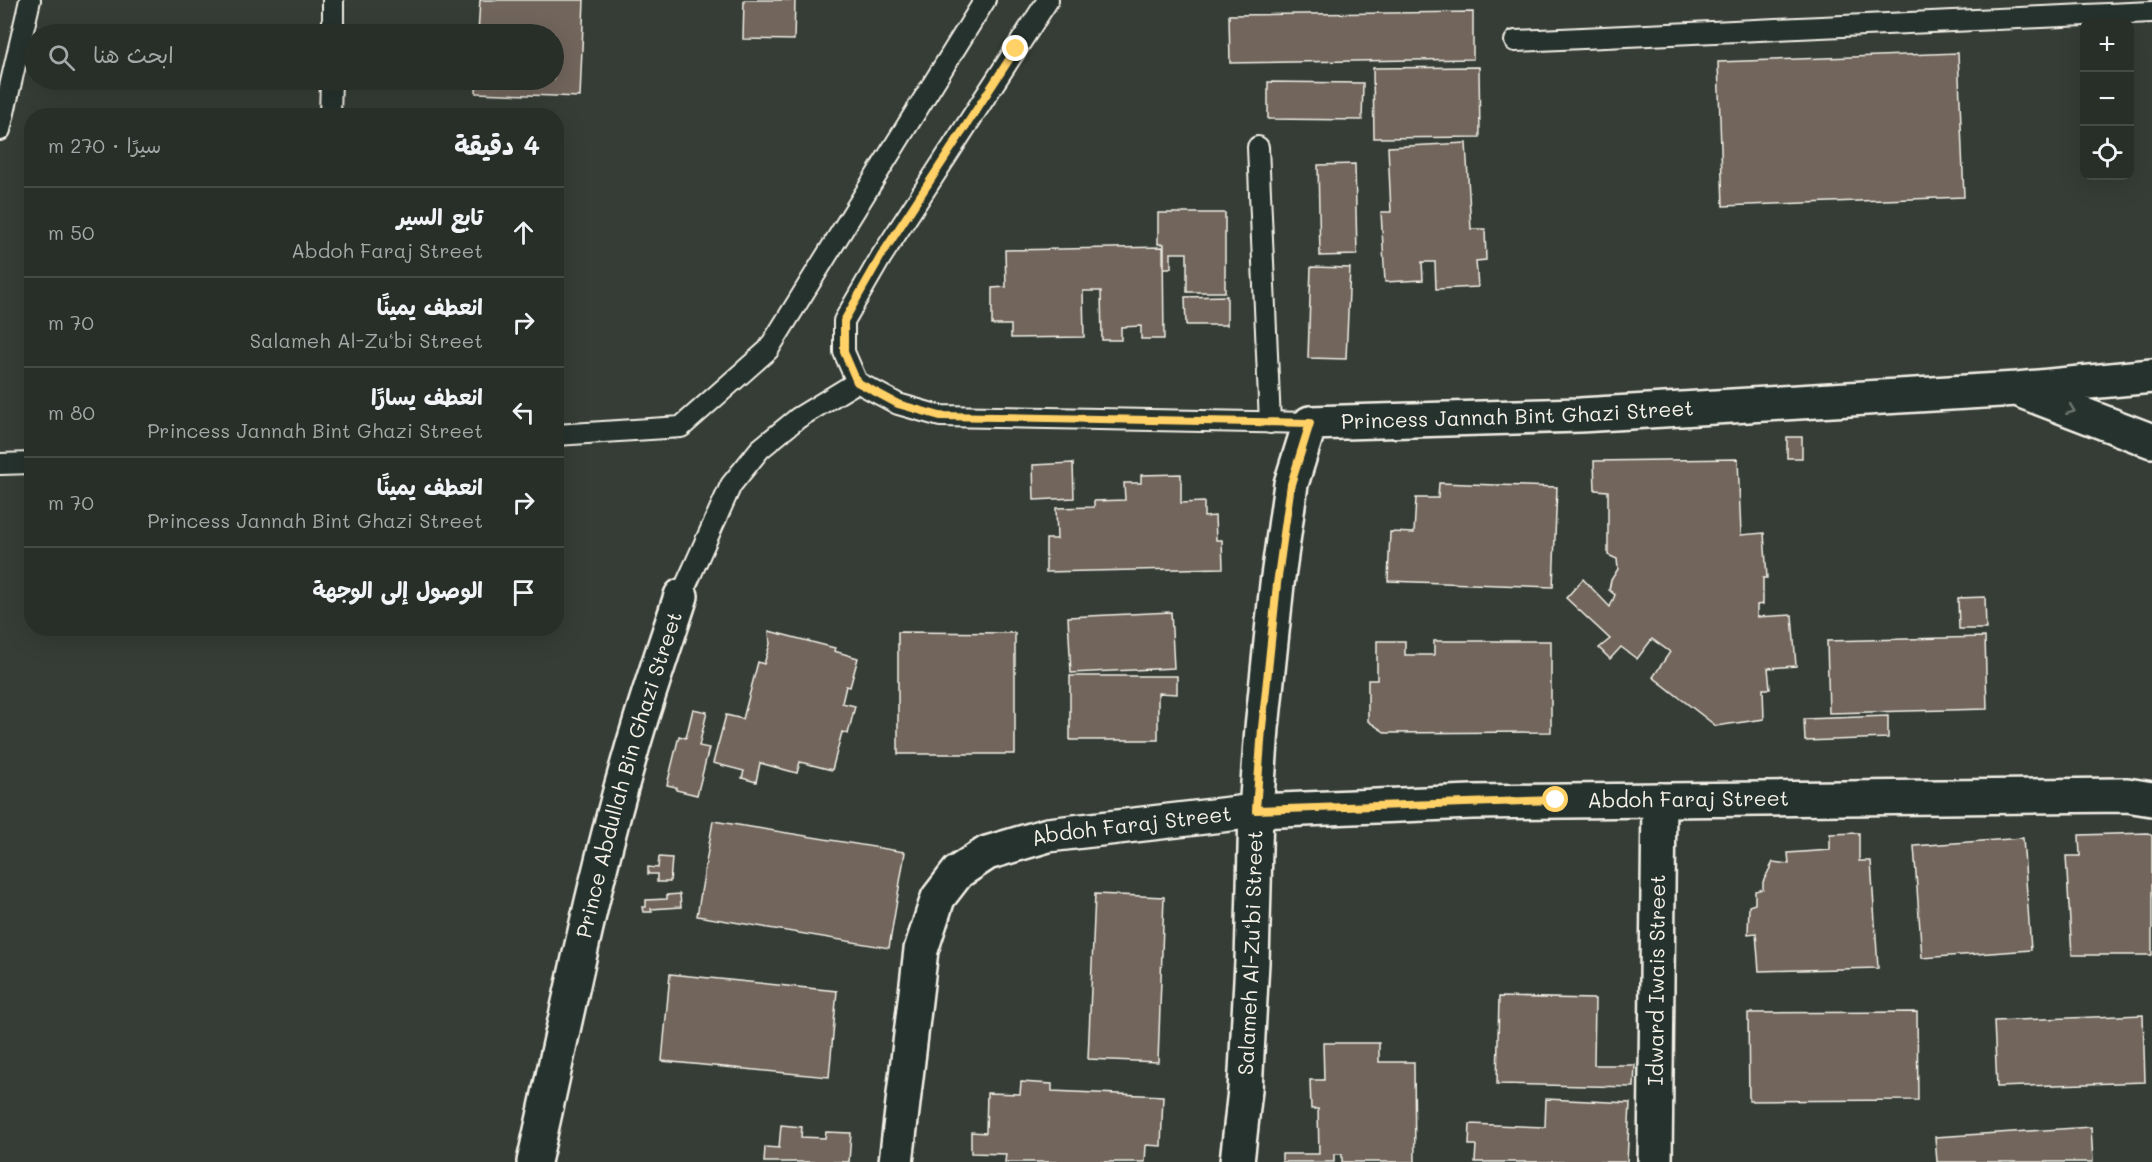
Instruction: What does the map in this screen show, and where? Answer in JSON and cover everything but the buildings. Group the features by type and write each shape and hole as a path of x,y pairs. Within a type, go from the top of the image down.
{"street":[{"name":"Princess Jannah Bint Ghazi Street","path":"1310,423 1580,415 2017,389 2152,376"},
{"name":"Princess Jannah Bint Ghazi Street","path":"2017,389 2152,441"},
{"name":"Salameh Al-Zu‘bi Street","path":"1237,1162 1245,1090 1251,986 1256,810 1263,717 1277,584 1291,484 1310,423"},
{"name":"Prince Abdullah Bin Ghazi Street","path":"534,1162 610,831 639,724 681,596"},
{"name":"Abdoh Faraj Street","path":"896,1162 921,950 938,898 958,872 987,853 1048,835 1256,810 1484,801 2116,795 2152,799"},
{"name":"Idward Iwais Street","path":"1655,1162 1659,800"}],"lane":[{"path":"24,24 30,0"},
{"path":"333,0 333,24"},
{"path":"564,434 681,427 768,350 985,0"},
{"path":"857,382 844,352 844,321 881,256 1048,0"},
{"path":"1515,41 2152,12"},
{"path":"0,130 24,26"},
{"path":"330,108 331,90"},
{"path":"1258,147 1270,423"},
{"name":"Princess Jannah Bint Ghazi Street","path":"857,382 898,404 940,416 1310,423"},
{"name":"Prince Abdullah Bin Ghazi Street","path":"681,596 731,485 760,449 798,418 857,382"},
{"path":"0,464 24,463"}],"route":[{"path":"1016,49 881,256 844,321 844,352 857,382 898,404 940,416 1310,423 1291,484 1277,584 1256,810 1556,800"}]}
